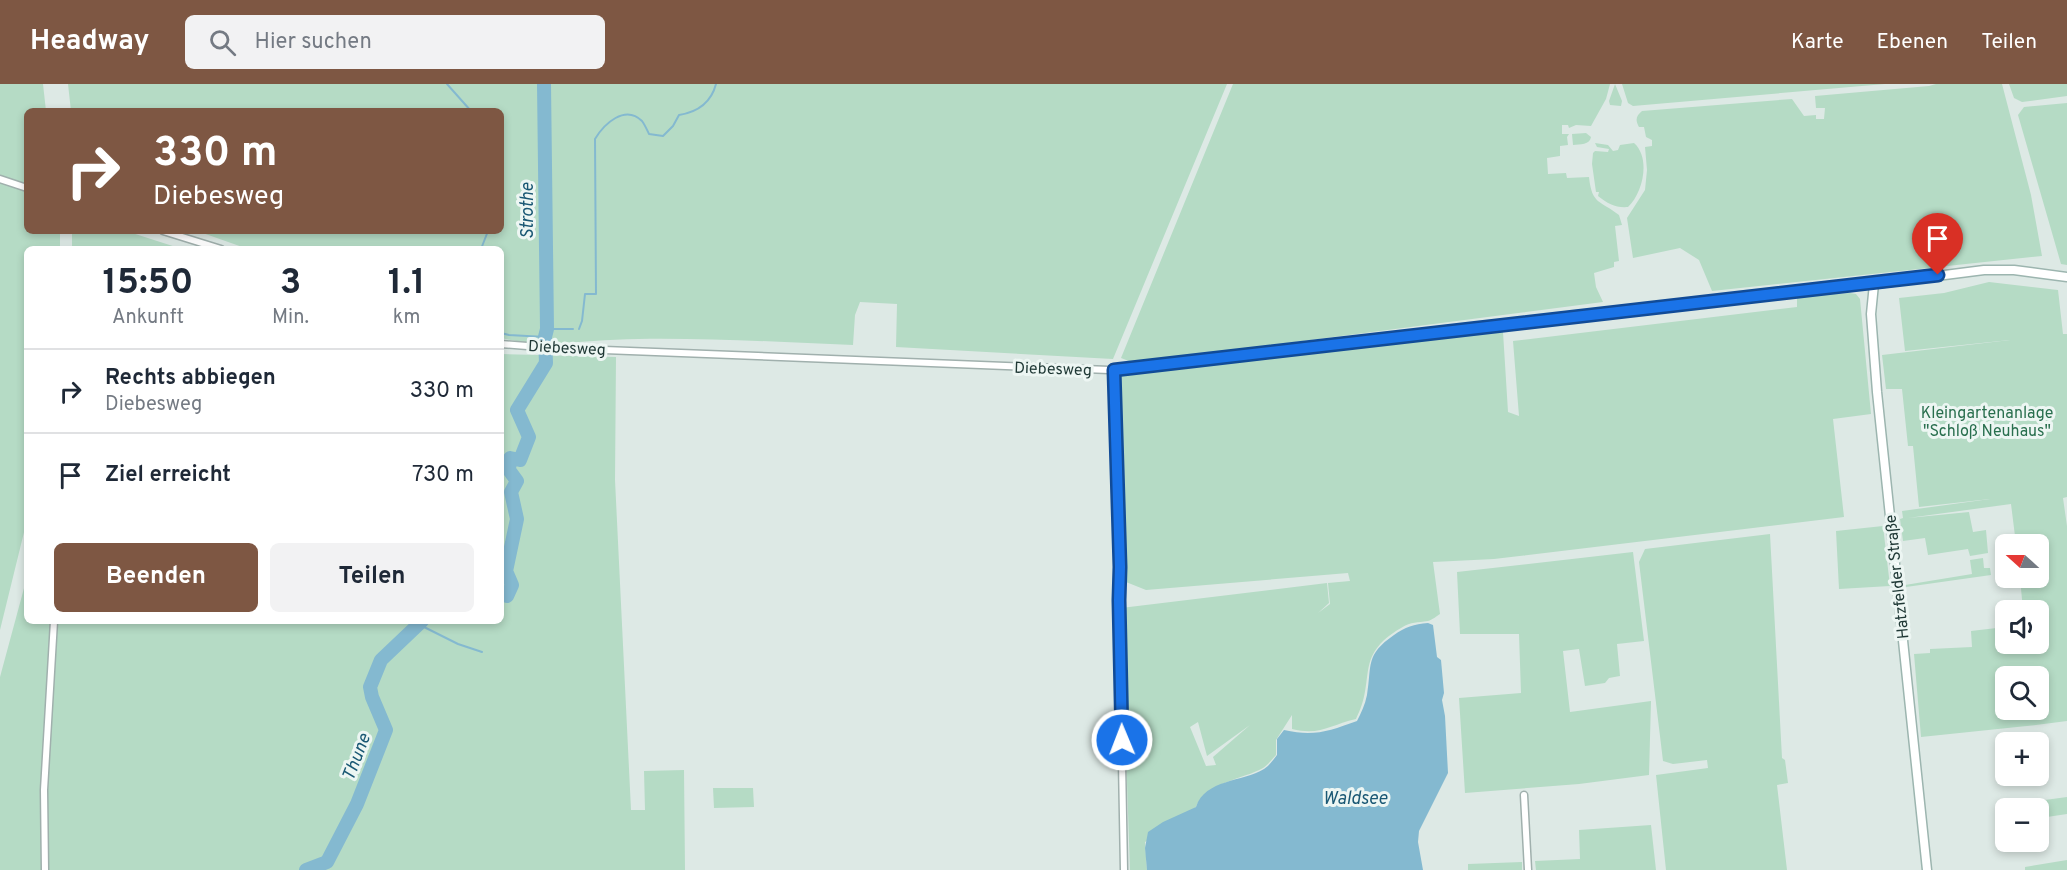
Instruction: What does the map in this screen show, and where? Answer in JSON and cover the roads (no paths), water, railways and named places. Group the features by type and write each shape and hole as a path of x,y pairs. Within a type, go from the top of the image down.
{"street":[{"path":"0,179 24,187"},
{"path":"173,234 211,246"},
{"name":"Diebesweg","path":"504,344 1114,370 1984,270 2014,270 2067,277"},
{"name":"Hatzfelder Straße","path":"1874,284 1871,314 1877,392 1927,870"},
{"path":"1114,370 1120,567 1124,870"},
{"path":"45,870 44,790 54,624"},
{"path":"1524,795 1528,870"}],"water":[{"name":"Waldsee","path":"1428,623 1433,625 1437,657 1441,660 1448,773 1419,831 1418,842 1423,870 1147,870 1145,848 1148,832 1163,822 1196,807 1207,791 1216,786 1266,768 1277,755 1277,739 1284,730 1313,733 1357,721 1366,699 1372,661 1378,649 1402,630"}],"waterway":[{"path":"447,84 468,108"},
{"name":"Thune","path":"504,594 507,596 512,585 506,571 517,519 511,492 517,481 509,470 510,458 520,460 529,437 517,410 546,363 544,84"},
{"path":"579,329 585,294 596,294 595,139 609,122 622,115 635,116 642,121 649,134 663,136 673,126 679,115 703,106 714,91 716,84"},
{"path":"482,246 487,234"},
{"path":"547,329 573,329"},
{"path":"504,334 545,337"},
{"path":"418,624 458,644 482,652"},
{"name":"Thune","path":"306,870 327,862 357,804 386,730 370,687 381,660 419,624"}],"water label":[{"name":"Strothe","path":"527,211"}],"park label":[{"name":"Kleingartenanlage \"Schloß Neuhaus\"","path":"1987,421"}]}
